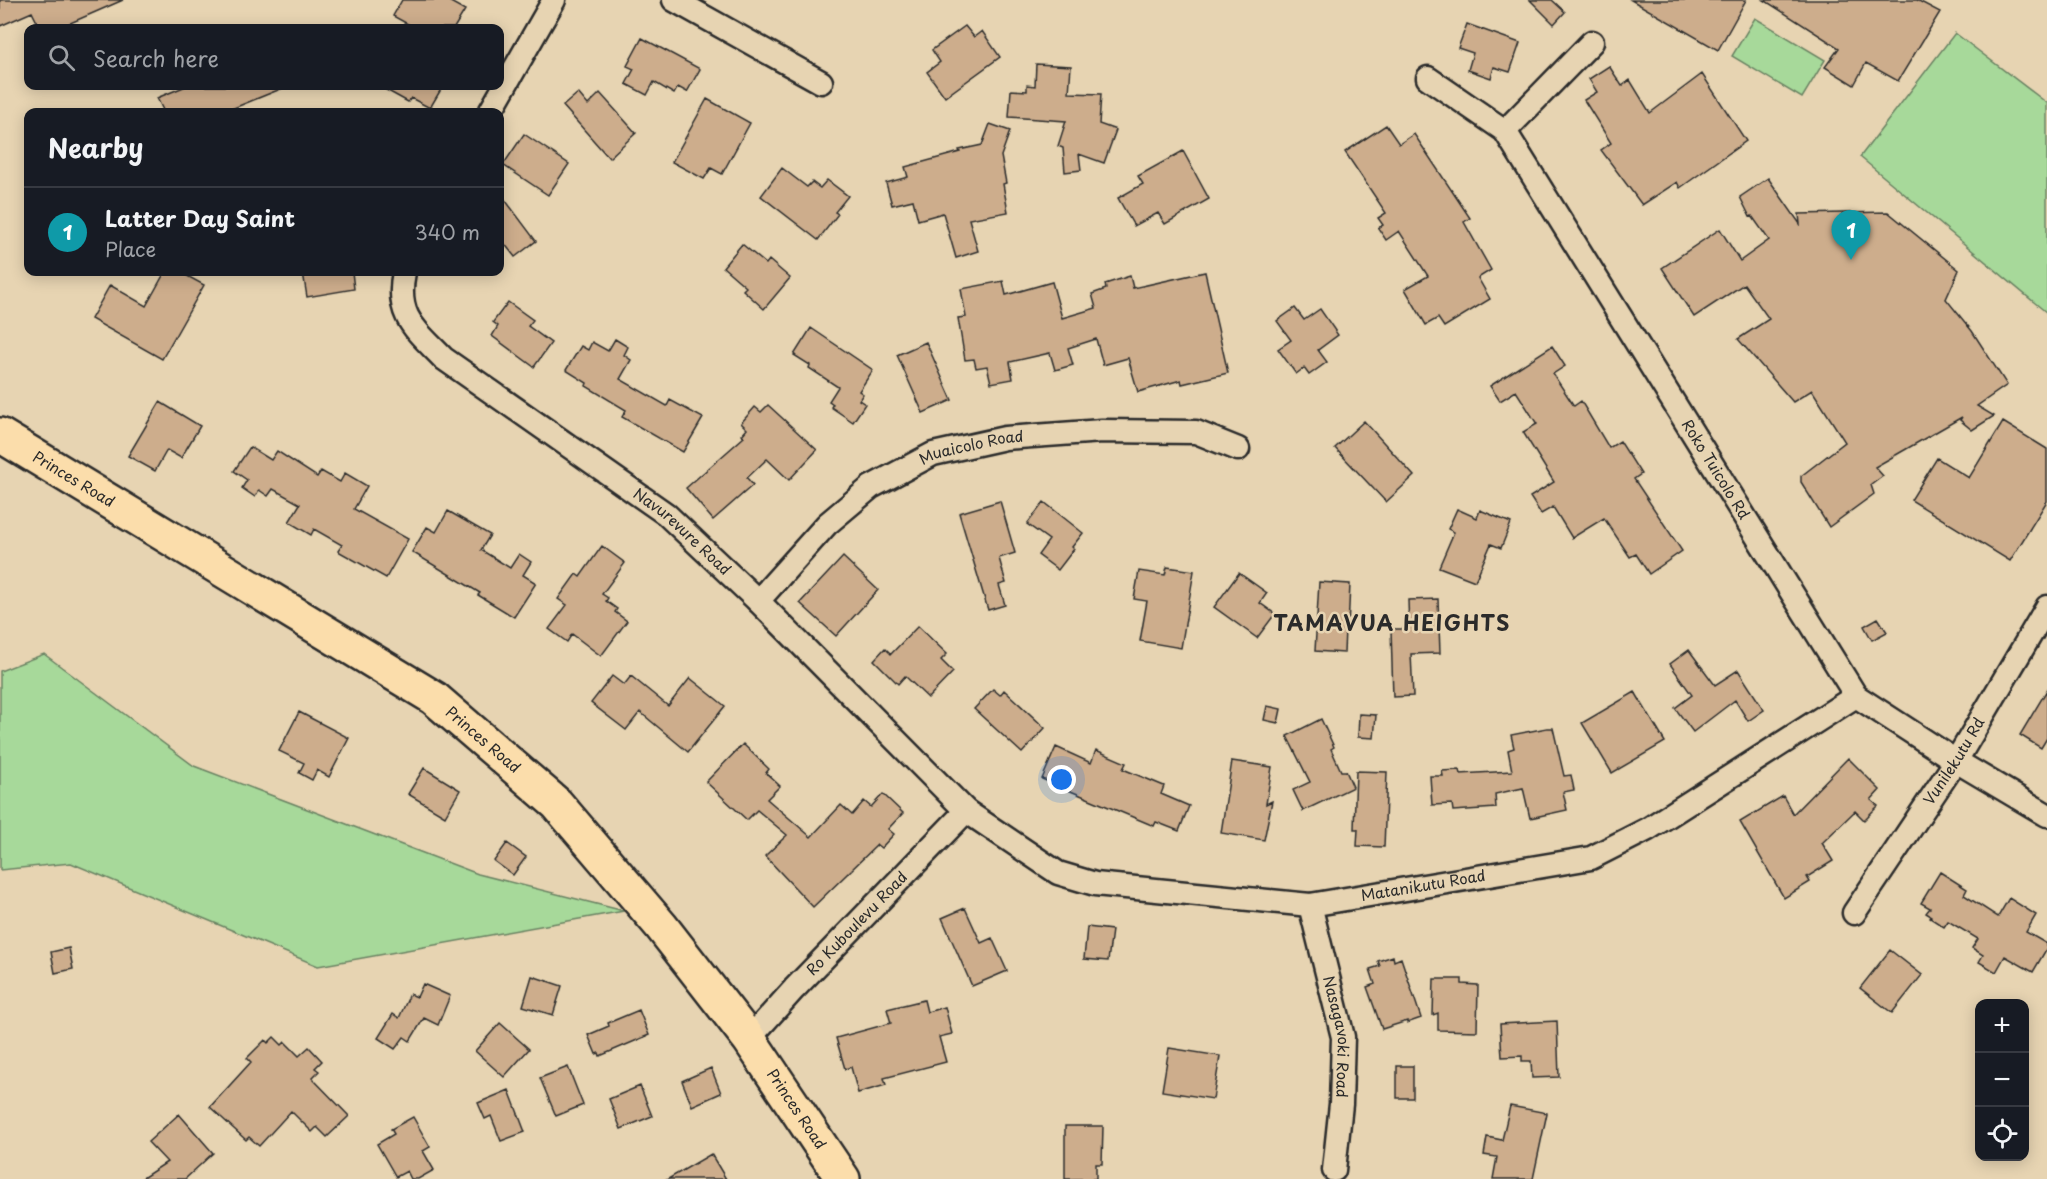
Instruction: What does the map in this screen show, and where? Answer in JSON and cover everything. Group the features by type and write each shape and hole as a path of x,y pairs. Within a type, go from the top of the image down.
{"main road":[{"name":"Princes Road","path":"0,435 434,698 557,804 661,926 749,1039 843,1179"}],"street":[{"path":"504,88 554,0"},
{"path":"674,0 821,82"},
{"path":"1505,131 1592,42"},
{"name":"Roko Tuicolo Rd","path":"1428,78 1505,131 1856,696 1956,761 2047,815"},
{"path":"492,108 503,90"},
{"name":"Navurevure Road","path":"404,276 402,300 411,326 443,358 666,514 758,601 966,810"},
{"name":"Muaicolo Road","path":"758,601 826,524 871,488 933,454 1005,438 1102,432 1196,432 1238,449"},
{"name":"Vunilekutu Rd","path":"1854,913 1956,761 2047,607"},
{"name":"Matanikutu Road","path":"966,810 1058,873 1095,884 1310,905 1591,858 1648,829 1856,696"},
{"name":"Ro Kuboulevu Road","path":"749,1039 794,988 966,810"},
{"name":"Nasagavoki Road","path":"1310,905 1344,1038 1341,1104 1334,1170"}],"green space":[{"path":"1755,18 1825,60 1802,98 1732,56"},
{"path":"1955,33 2047,103 2047,313 1860,157"},
{"path":"44,654 194,766 478,874 624,911 318,966 71,863 0,870 0,671"}],"building":[{"path":"0,0 123,0 68,24 38,24 32,12 0,26"},
{"path":"402,0 447,0 465,10 456,24 408,24 393,16"},
{"path":"1530,0 1552,0 1565,12 1554,24"},
{"path":"1631,0 1746,0 1718,50"},
{"path":"1764,0 1917,0 1940,12 1898,81 1866,63 1854,85 1825,67 1839,48"},
{"path":"1467,24 1520,43 1510,72 1494,67 1491,78 1468,70 1473,53 1458,48"},
{"path":"965,26 974,37 982,31 1000,57 945,97 927,72 940,62 932,50"},
{"path":"642,38 700,69 687,92 678,87 674,94 654,82 647,95 626,84 634,69 627,66"},
{"path":"1036,64 1071,66 1069,93 1101,94 1099,124 1116,130 1104,163 1079,154 1081,170 1065,172 1063,148 1058,146 1066,121 1009,117 1011,90 1027,91 1027,85 1035,86"},
{"path":"1609,66 1622,86 1630,80 1650,113 1702,74 1746,141 1680,188 1677,182 1642,205 1601,150 1611,143 1584,100 1597,92 1589,79"},
{"path":"176,90 278,90 234,108 162,108 157,98"},
{"path":"386,90 441,90 430,108 411,98 408,102"},
{"path":"578,93 588,105 600,93 636,133 609,158 563,106"},
{"path":"707,99 750,123 722,174 711,168 704,179 672,162"},
{"path":"990,124 1010,131 1001,156 1008,212 969,219 978,251 956,258 943,213 918,220 913,200 892,205 886,183 908,177 905,167 982,145"},
{"path":"1386,125 1399,144 1414,134 1470,218 1464,222 1491,270 1478,278 1490,299 1444,327 1438,318 1426,325 1405,289 1428,276 1399,231 1386,240 1378,228 1383,225 1378,218 1386,213 1345,152"},
{"path":"524,134 569,164 548,195 504,164"},
{"path":"1183,151 1209,199 1165,224 1158,213 1134,226 1118,198 1143,184 1138,176"},
{"path":"782,168 807,187 812,182 820,188 827,180 848,196 835,212 838,214 818,240 761,196"},
{"path":"1768,178 1800,224 1799,214 1888,212 1959,270 1946,299 1972,331 2007,385 1977,406 1994,416 1972,430 1960,420 1962,417 1875,467 1883,476 1871,485 1874,494 1829,527 1801,482 1801,476 1845,442 1812,390 1793,402 1738,339 1769,319 1744,284 1694,317 1662,268 1720,229 1740,261 1769,240 1752,216 1750,217 1740,197"},
{"path":"504,198 536,241 515,257 504,243"},
{"path":"742,244 766,264 769,260 790,278 764,309 743,290 746,287 723,267"},
{"path":"1205,272 1228,373 1182,384 1181,380 1138,392 1128,358 1103,365 1096,339 1068,348 1073,365 1055,370 1050,353 1010,362 1013,379 991,383 987,366 976,368 974,359 965,360 958,318 966,317 961,289 1003,281 1006,295 1052,282 1062,318 1096,308 1092,294 1106,289 1105,284 1130,276 1133,288"},
{"path":"163,276 187,276 204,285 162,359 91,319 110,285 146,306"},
{"path":"304,276 352,276 354,289 307,297"},
{"path":"508,302 533,320 528,326 551,343 534,367 492,336 498,326 493,322"},
{"path":"1295,308 1304,320 1320,309 1338,335 1318,350 1327,362 1309,375 1304,368 1296,374 1278,349 1291,340 1277,321"},
{"path":"811,328 873,370 859,391 863,394 859,400 865,404 853,422 831,407 833,404 829,401 838,387 794,355"},
{"path":"615,339 628,347 624,355 631,360 620,379 667,406 670,400 703,418 683,452 622,417 626,410 586,386 587,383 566,370 581,346 588,350 592,342 608,351"},
{"path":"926,342 952,400 923,413 897,355"},
{"path":"1552,346 1565,366 1553,374 1574,406 1581,401 1609,448 1620,441 1641,474 1634,479 1682,551 1649,574 1636,554 1630,557 1604,518 1572,538 1553,507 1541,514 1530,497 1554,482 1523,432 1537,424 1516,391 1500,401 1490,386"},
{"path":"160,402 200,426 181,458 167,450 155,471 128,456"},
{"path":"768,405 817,450 789,480 767,459 747,478 753,485 713,520 686,488 744,437 742,435 747,429 741,423 755,407 761,412"},
{"path":"1364,421 1414,476 1386,502 1335,448"},
{"path":"2003,422 2047,449 2047,501 2010,561 1911,500 1937,458 1969,478"},
{"path":"250,447 271,460 277,451 317,477 321,471 340,482 345,473 367,486 354,509 408,539 386,578 338,551 342,545 314,529 311,535 289,522 300,504 273,489 268,496 259,490 255,497 242,488 247,480 234,471"},
{"path":"1000,501 1015,553 999,558 1006,583 999,585 1005,605 988,610 959,513"},
{"path":"1044,502 1083,533 1058,570 1038,555 1049,540 1027,524"},
{"path":"1457,509 1477,518 1480,510 1511,523 1501,548 1491,544 1475,581 1439,567 1454,532 1448,529"},
{"path":"448,511 490,535 481,550 510,568 519,554 531,562 523,575 536,583 514,617 478,595 480,593 412,552 427,527 436,532"},
{"path":"602,546 625,563 602,594 608,598 606,601 617,609 615,612 627,621 601,656 572,634 567,642 549,629 567,605 558,599 576,574 580,577"},
{"path":"843,557 878,590 836,636 800,603"},
{"path":"1167,567 1194,571 1181,648 1140,641 1147,601 1134,599 1139,571 1165,575"},
{"path":"1239,573 1267,593 1260,603 1275,614 1257,638 1214,607"},
{"path":"1319,582 1350,584 1348,628 1345,628 1344,653 1315,651"},
{"path":"1438,599 1440,653 1411,654 1413,696 1393,697 1391,629 1409,629 1408,600"},
{"path":"1878,618 1887,632 1872,640 1864,626"},
{"path":"918,626 947,654 941,660 953,672 928,698 905,676 898,684 874,660 885,648 891,654"},
{"path":"1689,650 1715,685 1738,670 1764,710 1748,721 1735,700 1693,732 1675,708 1692,695 1670,664"},
{"path":"612,676 624,685 631,676 668,706 690,678 725,706 688,752 640,712 626,730 591,703"},
{"path":"993,689 1000,695 1004,690 1045,728 1022,753 974,709"},
{"path":"2047,690 2047,738 2041,748 2020,735"},
{"path":"1635,692 1665,742 1612,773 1582,723"},
{"path":"1267,706 1281,709 1278,723 1264,720"},
{"path":"299,712 349,738 329,777 317,770 312,780 299,773 304,763 279,751"},
{"path":"1359,714 1376,715 1374,738 1358,737"},
{"path":"1321,719 1334,747 1331,749 1341,771 1346,771 1353,787 1303,811 1293,790 1310,782 1287,736"},
{"path":"1553,728 1564,776 1571,775 1574,790 1563,792 1567,810 1530,818 1523,788 1495,794 1496,808 1453,811 1452,804 1432,805 1430,776 1443,776 1442,771 1459,770 1460,774 1512,771 1508,750 1514,748 1511,735"},
{"path":"743,744 769,769 766,773 780,786 767,799 811,837 841,805 852,815 864,801 871,807 883,794 903,813 888,829 894,834 881,848 877,845 813,907 765,856 787,835 757,810 747,820 706,782"},
{"path":"1056,747 1091,763 1096,750 1126,763 1123,769 1164,786 1161,794 1189,806 1179,831 1156,822 1154,826 1042,779"},
{"path":"1848,758 1880,790 1871,800 1878,806 1864,820 1855,811 1822,843 1833,861 1807,877 1810,882 1784,898 1740,822 1783,796 1793,814"},
{"path":"1232,761 1272,767 1266,804 1272,801 1264,840 1221,833"},
{"path":"424,768 460,790 445,816 408,794"},
{"path":"1356,771 1387,772 1384,847 1357,846 1358,829 1354,829"},
{"path":"507,843 526,857 513,875 494,861"},
{"path":"1940,872 1967,889 1964,895 1998,917 2009,898 2036,915 2026,932 2047,944 2047,948 2033,972 2005,956 1996,972 1979,962 1983,955 1972,948 1978,939 1948,921 1944,927 1930,918 1931,916 1926,913 1930,908 1921,903"},
{"path":"965,908 981,943 992,938 1007,971 972,986 942,918"},
{"path":"1087,927 1112,930 1108,961 1084,959"},
{"path":"69,948 73,969 55,973 51,952"},
{"path":"1890,950 1922,975 1892,1013 1860,988"},
{"path":"1393,956 1394,961 1401,958 1421,1018 1382,1029 1367,987 1375,984 1370,969 1380,966 1378,961"},
{"path":"532,976 562,986 553,1015 523,1006"},
{"path":"1434,979 1462,979 1462,984 1478,985 1477,1031 1438,1030 1438,1013 1433,1015"},
{"path":"423,984 450,996 438,1025 424,1018 410,1041 404,1037 395,1049 378,1038 393,1014 399,1018 410,994 417,997"},
{"path":"924,1000 927,1012 945,1007 952,1034 939,1037 946,1062 884,1078 886,1085 858,1093 851,1067 845,1069 836,1038 891,1023 887,1009"},
{"path":"639,1010 649,1035 600,1056 599,1053 596,1054 588,1035 609,1026 608,1023"},
{"path":"1557,1021 1559,1077 1532,1078 1531,1061 1522,1061 1522,1056 1502,1057 1500,1024"},
{"path":"500,1023 529,1049 504,1077 475,1051"},
{"path":"274,1037 282,1045 285,1042 299,1056 309,1047 322,1061 315,1068 319,1071 312,1078 349,1116 327,1137 317,1127 312,1132 291,1111 259,1146 249,1137 246,1140 210,1107 251,1062 247,1058 265,1040 268,1043"},
{"path":"1169,1048 1220,1056 1213,1099 1162,1091"},
{"path":"1397,1066 1413,1066 1413,1098 1397,1098"},
{"path":"568,1067 583,1105 556,1116 540,1078"},
{"path":"711,1068 721,1093 692,1106 682,1081"},
{"path":"640,1086 652,1116 621,1129 609,1099"},
{"path":"509,1090 525,1132 501,1141 491,1116 485,1119 478,1103"},
{"path":"1510,1106 1547,1113 1533,1179 1493,1179 1497,1157 1484,1155 1487,1137 1502,1140"},
{"path":"179,1114 213,1153 185,1179 141,1179 167,1162 148,1142"},
{"path":"413,1117 430,1147 423,1151 434,1170 418,1179 411,1179 407,1171 396,1177 377,1144 394,1134 391,1129"},
{"path":"1065,1126 1103,1126 1102,1164 1096,1164 1096,1179 1065,1179"},
{"path":"711,1154 726,1179 668,1179"}],"place":[{"name":"Latter Day Saint","path":"1851,260"}],"district":[{"name":"TAMAVUA HEIGHTS","path":"1392,624"}]}
